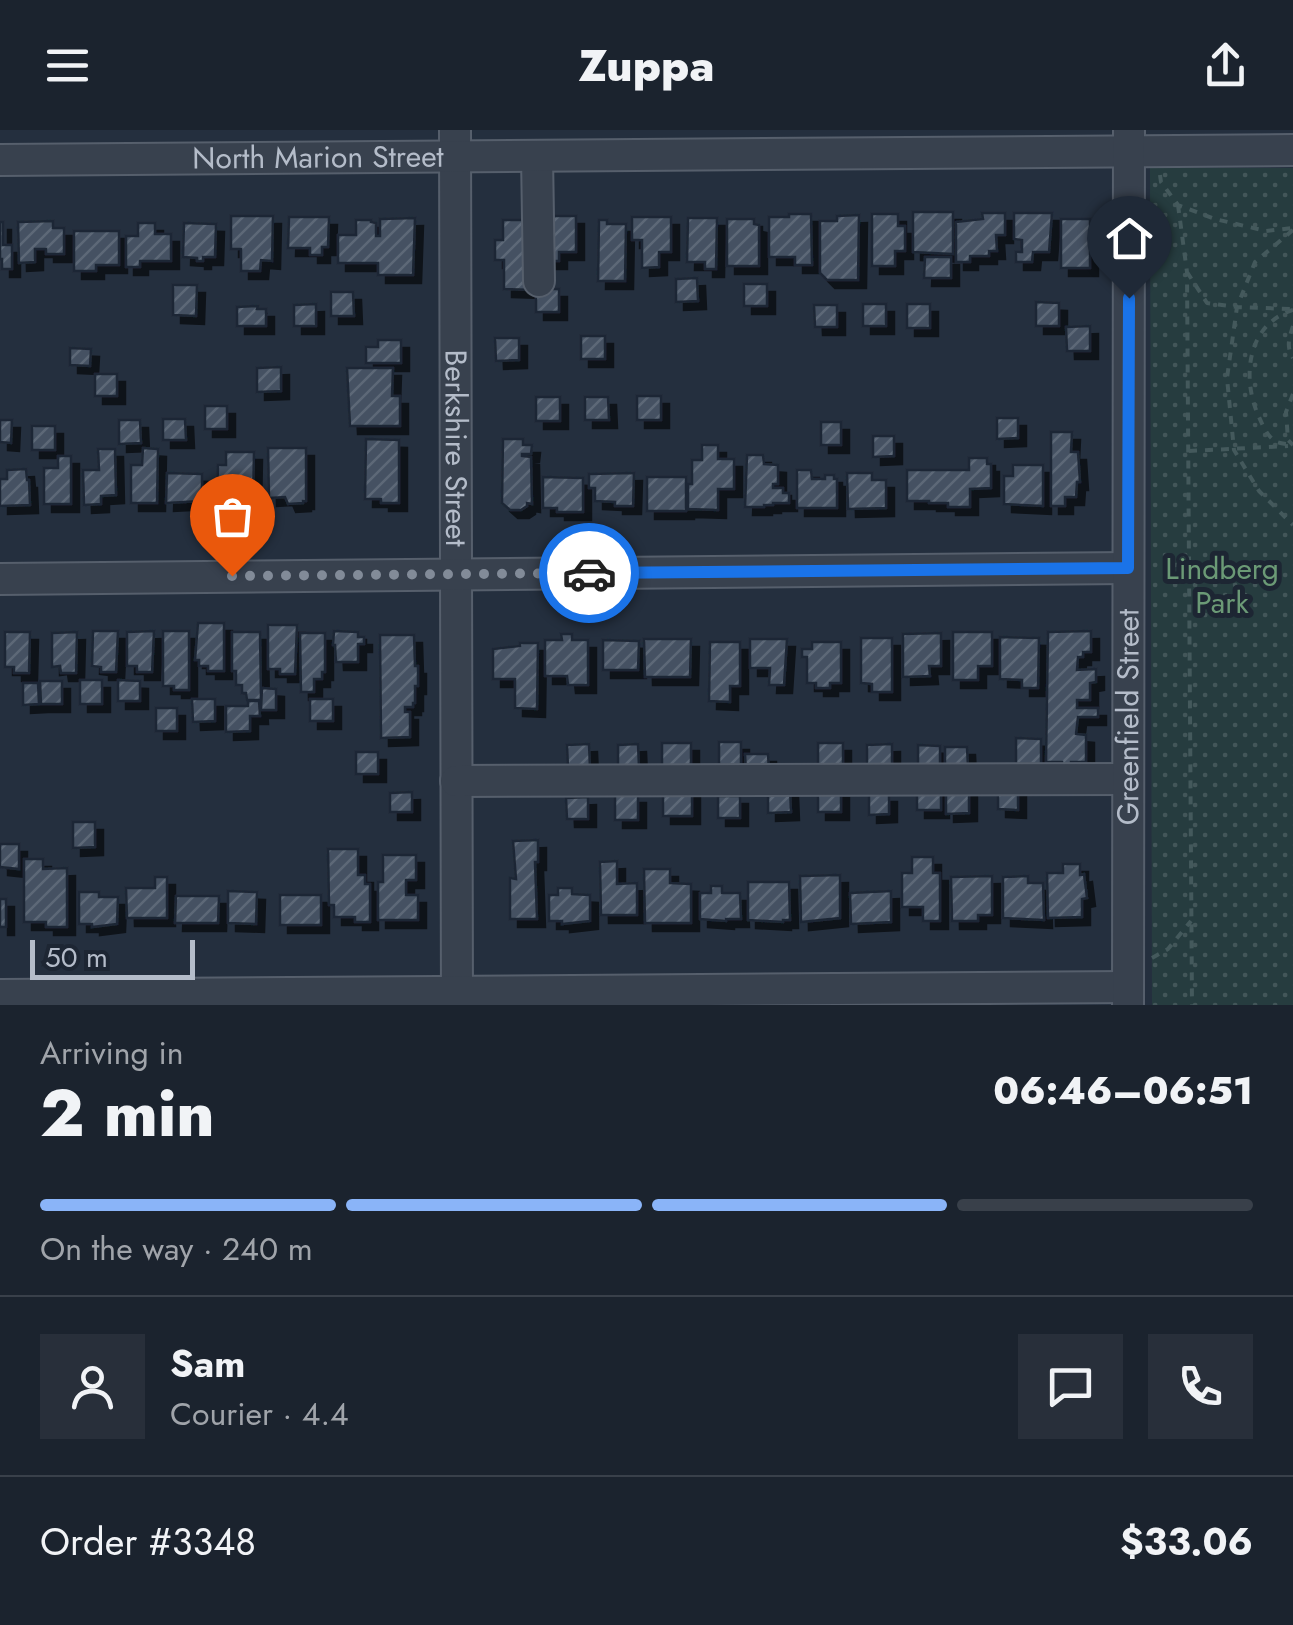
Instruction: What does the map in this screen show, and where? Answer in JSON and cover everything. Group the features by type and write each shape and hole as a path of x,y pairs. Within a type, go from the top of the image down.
{"street":[{"name":"North Marion Street","path":"0,160 455,143 537,156 1129,140 1293,150"},
{"name":"Greenfield Street","path":"1128,996 1129,140"},
{"name":"Berkshire Street","path":"455,143 457,998"},
{"path":"537,156 539,282"},
{"path":"0,579 1128,568"},
{"path":"456,781 1128,778"},
{"path":"0,995 1128,996"}],"path":[{"path":"1161,182 1178,205 1187,272 1192,1005"},
{"path":"1178,205 1266,231 1293,229"},
{"path":"1293,229 1255,262 1238,308 1227,378 1234,450 1259,491 1293,525"},
{"path":"1187,272 1207,303 1293,310"},
{"path":"1293,310 1278,314 1263,330 1252,349 1248,378 1264,430 1275,442 1293,445"},
{"path":"1293,326 1288,340 1293,358"},
{"path":"1293,394 1286,412 1288,440 1293,445"},
{"path":"1189,451 1293,445"},
{"path":"1152,958 1168,949 1192,921"}],"green space":[{"name":"Lindberg Park","path":"1150,168 1293,168 1293,1005 1152,1005"}],"building":[{"path":"913,212 953,212 953,254 913,252"},
{"path":"982,213 1005,213 1005,235 996,235 997,251 989,251 989,256 970,256 970,262 956,262 956,222 983,219"},
{"path":"1014,213 1052,213 1049,252 1033,252 1032,262 1016,262 1016,252 1022,252 1022,240 1014,239"},
{"path":"811,214 812,265 795,265 795,257 769,257 769,217"},
{"path":"872,214 898,214 898,226 905,226 905,251 895,251 895,266 872,266"},
{"path":"859,215 858,280 827,280 820,273 820,221"},
{"path":"231,216 273,216 272,261 261,260 260,271 241,271 241,249 231,249"},
{"path":"553,216 576,216 576,252 559,252 559,261 542,261"},
{"path":"289,217 329,217 328,247 322,247 322,255 310,255 310,248 288,248"},
{"path":"632,217 671,217 671,252 659,252 659,267 642,268 642,240 632,240"},
{"path":"415,218 413,275 378,275 378,263 338,263 338,235 356,235 356,220 376,223 376,236 380,236 380,219"},
{"path":"688,218 717,218 716,269 705,269 705,262 687,262"},
{"path":"727,219 754,219 754,224 759,225 759,266 727,266"},
{"path":"1061,219 1090,219 1090,268 1061,268"},
{"path":"503,220 534,220 534,290 504,289 504,260 495,260 495,240 503,240"},
{"path":"599,220 626,224 625,281 598,281"},
{"path":"53,221 53,228 64,228 64,254 46,254 46,249 35,249 35,262 19,263 18,222"},
{"path":"0,222 3,245 12,245 12,269 2,269"},
{"path":"138,223 155,223 155,234 171,234 171,261 140,261 140,267 126,267 126,236 138,236"},
{"path":"184,223 216,224 215,257 197,261 183,257"},
{"path":"74,231 119,231 119,265 96,265 96,271 74,271"},
{"path":"925,257 951,257 951,278 924,278"},
{"path":"697,278 698,301 676,302 676,279"},
{"path":"744,284 767,284 767,306 744,306"},
{"path":"173,285 197,285 196,316 173,315"},
{"path":"536,289 559,289 559,312 536,312"},
{"path":"331,292 353,292 354,316 331,316"},
{"path":"1036,302 1059,303 1059,326 1036,326"},
{"path":"316,304 316,326 294,326 294,305"},
{"path":"863,304 886,304 886,326 863,326"},
{"path":"907,304 930,304 930,328 907,328"},
{"path":"814,305 837,305 837,327 815,327"},
{"path":"258,306 257,309 266,309 266,326 237,326 237,307"},
{"path":"1090,326 1090,351 1067,351 1066,327"},
{"path":"581,336 605,336 605,359 581,359"},
{"path":"495,338 519,338 519,360 496,361"},
{"path":"378,340 401,340 401,363 366,363 366,347 378,347"},
{"path":"70,348 91,349 90,366 70,365"},
{"path":"281,367 281,391 257,392 257,368"},
{"path":"347,368 393,368 392,396 400,396 400,426 350,426"},
{"path":"95,374 117,374 117,396 95,396"},
{"path":"637,396 661,396 661,420 637,420"},
{"path":"536,397 560,397 560,421 536,421"},
{"path":"585,397 608,397 609,420 585,420"},
{"path":"205,406 227,406 227,429 205,429"},
{"path":"997,418 1018,418 1018,438 997,439"},
{"path":"163,419 185,419 186,440 163,440"},
{"path":"0,420 12,420 11,443 0,442"},
{"path":"119,420 140,420 141,443 119,444"},
{"path":"821,422 841,422 841,445 821,445"},
{"path":"32,426 55,426 55,450 32,450"},
{"path":"1051,432 1072,432 1071,452 1078,452 1080,482 1076,497 1065,497 1065,506 1051,506"},
{"path":"873,436 894,436 894,456 873,457"},
{"path":"366,439 399,440 399,503 365,499"},
{"path":"503,439 523,439 523,445 532,445 531,454 522,456 531,457 532,504 527,503 521,510 510,510 502,503"},
{"path":"702,445 718,445 718,459 734,459 734,489 718,489 718,510 688,509 692,460 702,460"},
{"path":"143,448 158,449 157,503 131,503 131,465 142,465"},
{"path":"268,448 306,448 306,501 288,504 285,497 269,498"},
{"path":"98,449 115,449 116,495 101,496 101,504 84,505 83,470 99,470"},
{"path":"226,452 254,452 253,501 217,500 218,465 226,465"},
{"path":"747,455 763,455 764,464 778,465 778,484 773,484 773,488 789,493 789,503 745,507"},
{"path":"58,456 71,456 71,504 44,504 44,468 58,468"},
{"path":"969,458 987,458 987,464 991,464 991,488 970,489 970,507 907,501 907,470 969,470"},
{"path":"1013,465 1043,465 1043,506 1004,504 1004,476 1013,476"},
{"path":"26,469 30,505 0,506 0,479 7,479 7,470"},
{"path":"797,470 811,470 812,479 834,475 837,508 797,508"},
{"path":"167,473 202,474 202,501 166,503"},
{"path":"634,473 633,506 595,501 595,488 589,488 589,474"},
{"path":"847,473 872,473 872,480 886,480 886,508 848,509"},
{"path":"543,477 583,478 583,512 543,508"},
{"path":"647,477 686,477 686,511 647,511"},
{"path":"198,623 224,623 224,671 208,671 208,666 199,666 199,660 195,660"},
{"path":"268,625 297,625 295,674 268,669"},
{"path":"93,631 118,631 116,672 101,672 101,667 92,666"},
{"path":"154,631 152,672 137,672 137,666 127,666 127,632"},
{"path":"163,631 189,631 189,690 163,686"},
{"path":"334,631 358,632 358,637 364,637 364,644 358,644 358,662 336,662"},
{"path":"1091,631 1091,652 1078,657 1077,670 1096,669 1096,682 1090,683 1090,700 1077,700 1077,708 1098,708 1098,717 1078,717 1076,734 1086,735 1086,762 1071,762 1071,769 1062,769 1062,762 1046,762 1048,632"},
{"path":"5,632 30,632 29,673 14,673 14,667 5,667"},
{"path":"77,632 76,673 61,673 60,666 52,667 52,633"},
{"path":"232,632 260,632 261,700 247,700 242,685 236,685"},
{"path":"953,632 992,632 992,666 978,666 978,680 953,680"},
{"path":"300,633 325,633 325,672 322,679 314,679 314,692 301,692"},
{"path":"941,633 941,666 929,666 930,676 903,677 903,634"},
{"path":"561,634 572,634 572,640 588,640 588,685 568,685 567,676 545,676 545,640 562,640"},
{"path":"380,635 414,635 418,686 413,707 405,707 405,712 410,712 410,737 381,738"},
{"path":"1000,637 1039,638 1038,688 1022,688 1022,680 1000,679"},
{"path":"861,638 892,638 892,692 872,692 872,684 861,683"},
{"path":"644,639 691,639 690,677 645,677"},
{"path":"750,639 787,639 784,685 769,685 770,668 750,668"},
{"path":"603,640 639,641 638,670 603,670"},
{"path":"710,642 740,642 740,686 730,686 730,702 709,701"},
{"path":"812,642 841,642 841,683 816,688 816,683 807,683 807,657 802,657 802,649 812,649"},
{"path":"538,643 537,709 515,708 515,679 493,679 493,649"},
{"path":"80,680 102,680 102,704 80,704"},
{"path":"118,680 140,681 140,701 118,701"},
{"path":"40,681 62,681 62,704 41,704"},
{"path":"23,683 38,683 39,704 23,705"},
{"path":"262,688 276,689 276,710 261,710"},
{"path":"192,699 215,699 215,721 193,722"},
{"path":"310,699 333,699 333,721 310,721"},
{"path":"248,701 259,701 260,716 250,716 250,731 226,732 226,706 248,706"},
{"path":"156,708 177,708 177,731 156,731"},
{"path":"1016,738 1041,739 1041,764 1016,764"},
{"path":"719,742 741,742 741,765 719,765"},
{"path":"662,743 691,743 691,766 662,767"},
{"path":"818,743 843,743 843,767 818,768"},
{"path":"589,744 590,768 568,768 567,745"},
{"path":"638,744 639,767 618,767 618,745"},
{"path":"892,744 892,769 867,769 867,745"},
{"path":"918,745 940,746 940,768 918,768"},
{"path":"945,747 967,747 968,767 945,767"},
{"path":"356,752 378,752 378,774 356,774"},
{"path":"745,754 768,754 769,772 746,772"},
{"path":"790,788 791,812 768,813 768,789"},
{"path":"946,788 969,788 969,813 946,814"},
{"path":"917,789 941,789 941,810 917,810"},
{"path":"998,789 1018,789 1018,810 998,809"},
{"path":"663,790 692,790 692,816 663,816"},
{"path":"818,790 841,790 841,812 818,812"},
{"path":"412,792 412,812 390,812 390,793"},
{"path":"869,794 889,794 889,814 869,815"},
{"path":"615,795 638,795 638,820 615,820"},
{"path":"718,796 740,796 740,818 718,818"},
{"path":"588,797 588,819 567,819 566,798"},
{"path":"73,822 95,822 95,847 73,848"},
{"path":"538,840 537,919 510,919 510,878 516,879 513,841"},
{"path":"0,844 19,844 19,869 0,867"},
{"path":"328,849 358,849 358,875 365,875 365,884 370,884 370,922 334,917 334,905 329,905"},
{"path":"383,855 416,855 416,880 406,880 406,895 418,895 418,920 378,920"},
{"path":"912,857 933,857 933,873 940,873 940,921 923,921 923,907 902,907 902,873 912,873"},
{"path":"24,859 43,859 43,869 67,868 67,927 24,922"},
{"path":"617,861 617,884 637,883 637,915 601,915 600,862"},
{"path":"1063,864 1080,864 1080,875 1084,874 1087,898 1082,899 1082,917 1048,918 1047,873 1063,873"},
{"path":"644,869 670,869 670,883 691,884 691,923 645,923"},
{"path":"840,875 840,918 801,922 800,876"},
{"path":"992,876 992,915 978,915 978,921 952,921 951,877"},
{"path":"1028,876 1028,883 1043,883 1044,920 1003,918 1003,877"},
{"path":"155,877 167,877 167,918 127,918 126,888 155,888"},
{"path":"748,882 789,882 790,920 748,920"},
{"path":"711,886 722,886 722,893 740,893 741,919 700,919 700,893 711,893"},
{"path":"558,888 590,895 590,921 549,921 549,895 558,895"},
{"path":"228,891 257,892 256,924 228,923"},
{"path":"891,891 891,922 851,924 850,893"},
{"path":"79,892 118,897 117,924 79,924"},
{"path":"280,895 321,895 321,925 280,925"},
{"path":"176,896 219,896 218,923 175,923"},
{"path":"0,899 6,899 6,927 0,927"}],"way so far":[{"path":"232,576 589,573"}],"route":[{"path":"589,573 1128,568 1129,298"}]}
